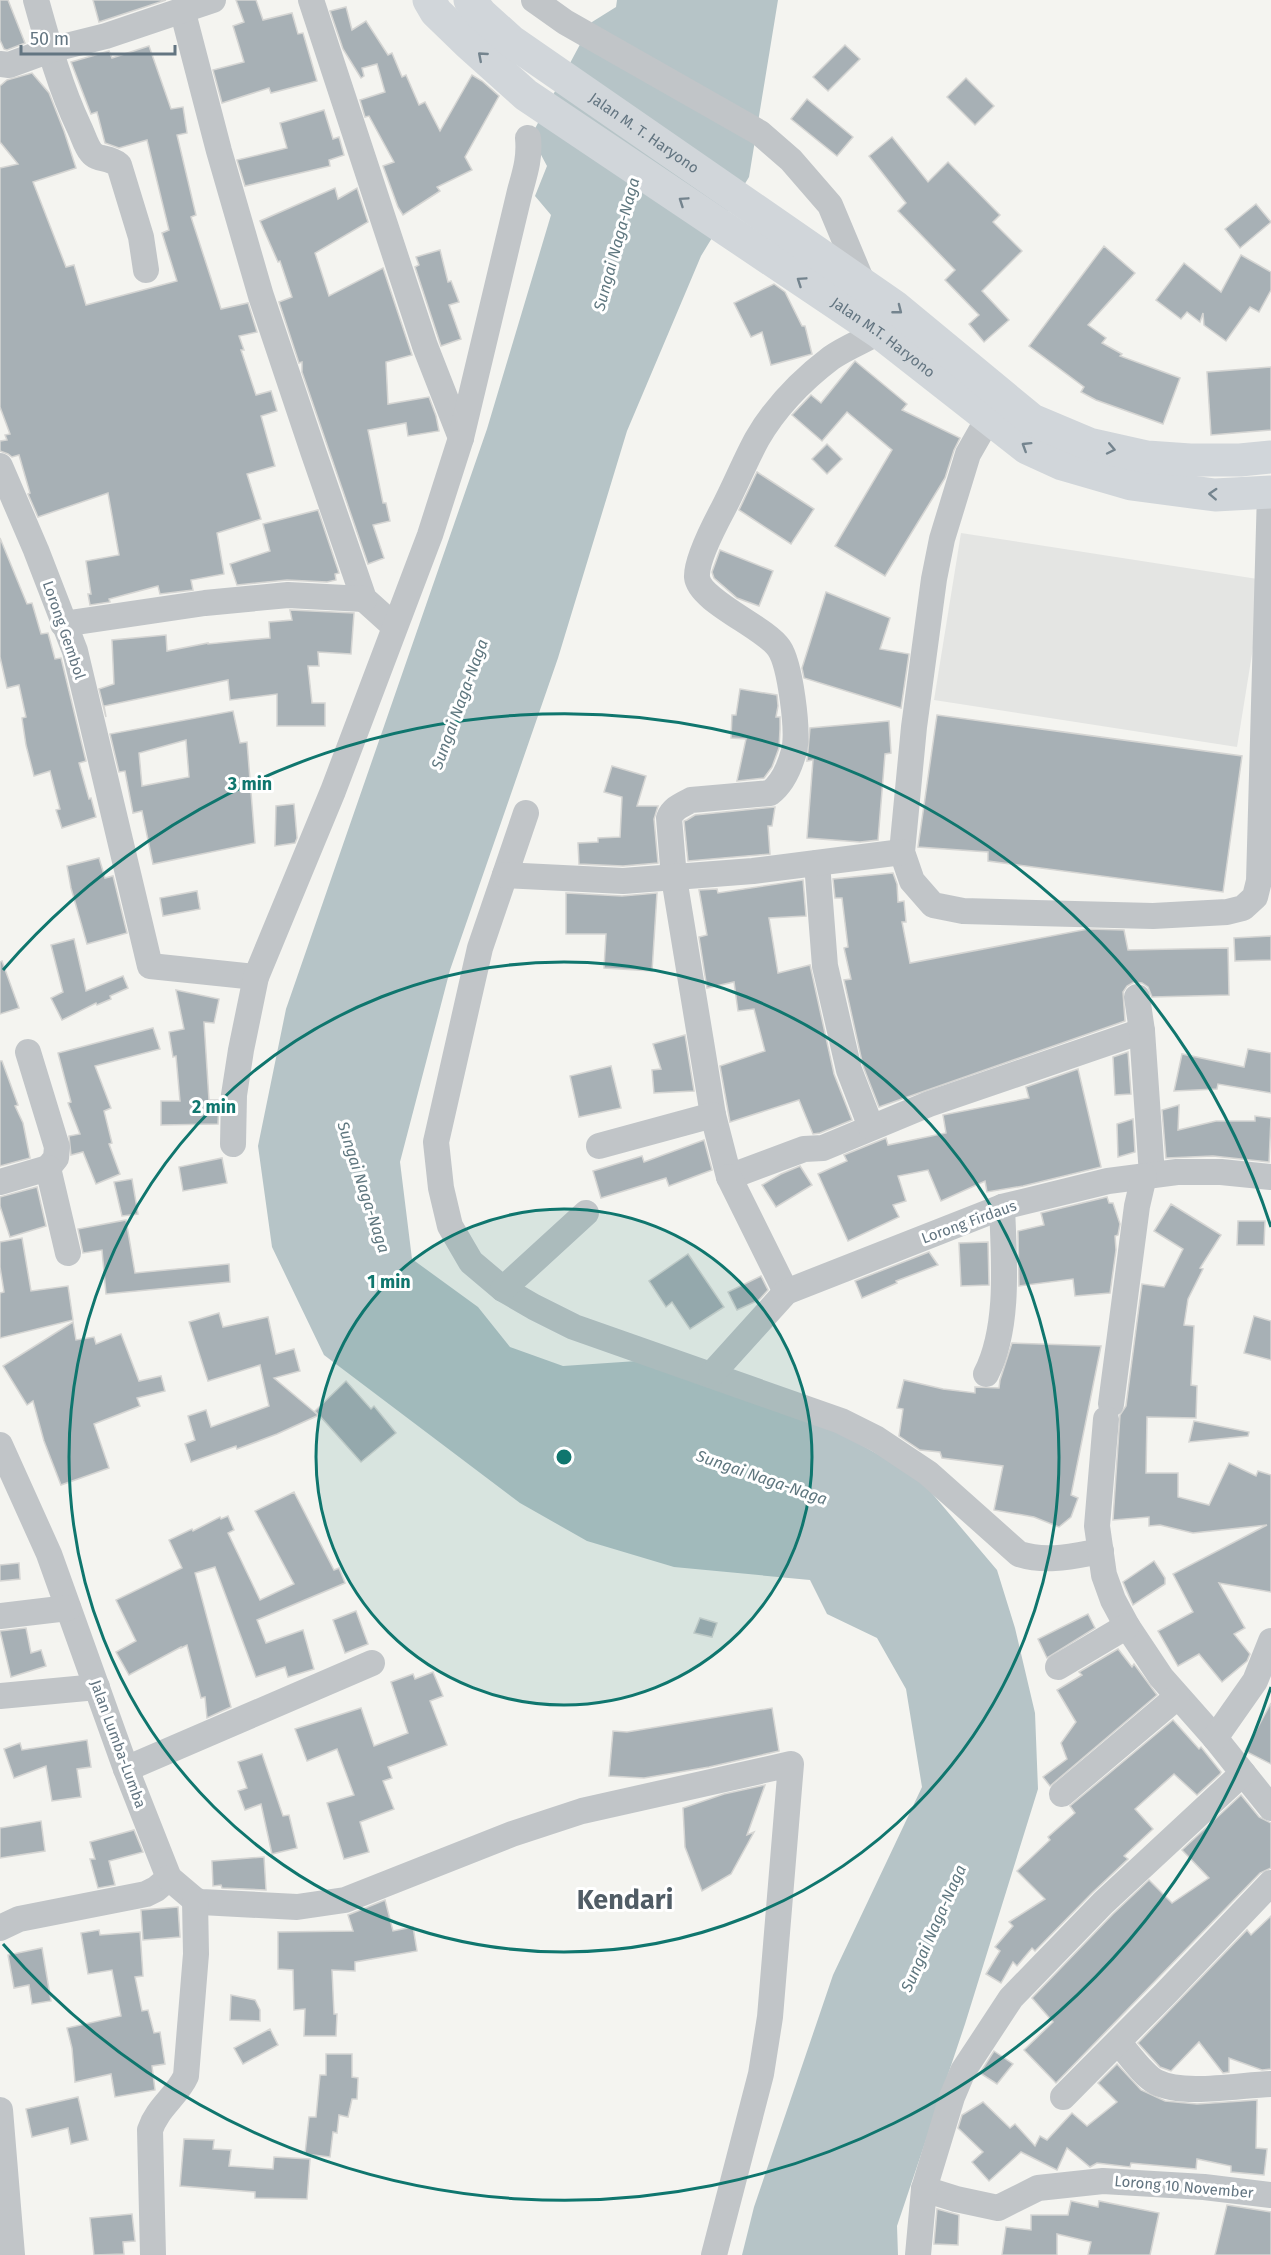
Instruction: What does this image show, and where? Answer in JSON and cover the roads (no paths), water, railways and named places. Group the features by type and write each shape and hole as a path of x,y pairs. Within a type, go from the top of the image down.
{"highway":[{"name":"Jalan M.T. Haryono","path":"429,0 436,12 526,95 879,332 1028,448 1062,464 1131,484 1215,495 1271,492"},
{"name":"Jalan M. T. Haryono","path":"470,0 481,14 540,63 747,205"},
{"name":"Jalan M.T. Haryono","path":"747,205 902,313 1032,420 1089,444 1148,457 1190,460 1240,460 1271,457"}],"street":[{"path":"36,0 50,51 70,107 90,152 97,158 112,159 119,165 141,237 146,270"},
{"path":"0,63 9,65 106,36 169,8 213,0"},
{"path":"310,0 425,346 461,438"},
{"path":"534,0 565,22 760,133 791,160 830,205 863,284"},
{"path":"169,8 219,151 261,296 364,599 394,626"},
{"path":"233,1144 234,1095 256,977 333,791 430,535 461,438 519,191 527,169 530,153 528,138"},
{"path":"786,1292 729,1177 713,1115 674,878 669,818 671,812 691,800 770,793 778,788 782,781 795,750 795,725 789,678 778,648 702,588 697,576 706,543 758,438 792,392 833,357 879,332"},
{"path":"988,419 968,454 942,539 934,579 914,727 902,852 912,881 933,905 963,911 1153,916 1227,912 1243,908 1255,897 1259,881 1271,492"},
{"name":"Lorong Gembol","path":"0,466 36,550 75,651 150,966 256,977"},
{"path":"63,624 205,603 288,596 364,599"},
{"path":"526,813 480,948 436,1142 441,1188 450,1226 471,1262 503,1289 574,1327 841,1421 877,1439 928,1473 1019,1554 1048,1560 1101,1551"},
{"path":"505,875 622,881 674,878 902,852"},
{"path":"817,863 825,966 849,1070 871,1127"},
{"path":"1137,997 1142,1031 1148,1175 1137,1206 1108,1411 1097,1526 1104,1575 1113,1600 1127,1626 1177,1697 1215,1738 1271,1808"},
{"path":"729,1177 804,1149 823,1148 929,1104 1142,1031"},
{"path":"0,1182 48,1168 56,1158 57,1147 28,1052"},
{"path":"599,1146 713,1115"},
{"path":"48,1168 68,1254"},
{"name":"Lorong Firdaus","path":"711,1375 786,1292 1002,1207 1108,1181 1148,1175 1177,1172 1221,1172 1271,1177"},
{"path":"986,1374 994,1359 1005,1291 1002,1207"},
{"path":"503,1289 586,1213"},
{"name":"Jalan Lumba-Lumba","path":"0,1445 49,1554 126,1769 169,1878"},
{"path":"0,1616 68,1608"},
{"path":"1058,1667 1127,1626"},
{"path":"1215,1738 1255,1681 1271,1641"},
{"path":"126,1769 372,1663"},
{"path":"0,1696 97,1687"},
{"path":"1062,1794 1177,1697"},
{"path":"0,1928 19,1919 146,1894 169,1878 195,1900 201,1902 297,1908 345,1900 512,1834 582,1811 791,1764 770,2018 761,2074 714,2255"},
{"path":"918,2255 924,2188 952,2097 963,2071 1011,1998 1103,1904 1243,1773"},
{"path":"1063,2097 1271,1883"},
{"path":"153,2255 150,2130 153,2120 177,2092 186,2076 196,1954 195,1900"},
{"path":"1118,2042 1151,2079 1169,2087 1187,2089 1271,2084"},
{"path":"0,2110 12,2255"},
{"name":"Lorong 10 November","path":"924,2188 956,2199 998,2208 1038,2188 1103,2181 1204,2187 1271,2195"}],"water":[{"name":"Sungai Naga-Naga","path":"617,0 778,0 749,177 701,256 627,431 558,658 450,970 400,1162 412,1259 478,1307 510,1347 563,1366 637,1361 839,1432 919,1478 997,1570 1015,1628 1035,1713 1038,1789 965,2024 897,2226 898,2255 742,2255 754,2207 833,1975 922,1787 906,1689 877,1638 827,1614 810,1580 674,1567 587,1541 520,1503 324,1355 272,1247 258,1146 286,1009 487,429 551,215 535,196 547,166 531,136 592,22 616,7"}],"district":[{"name":"Kendari","path":"625,1900"}]}
